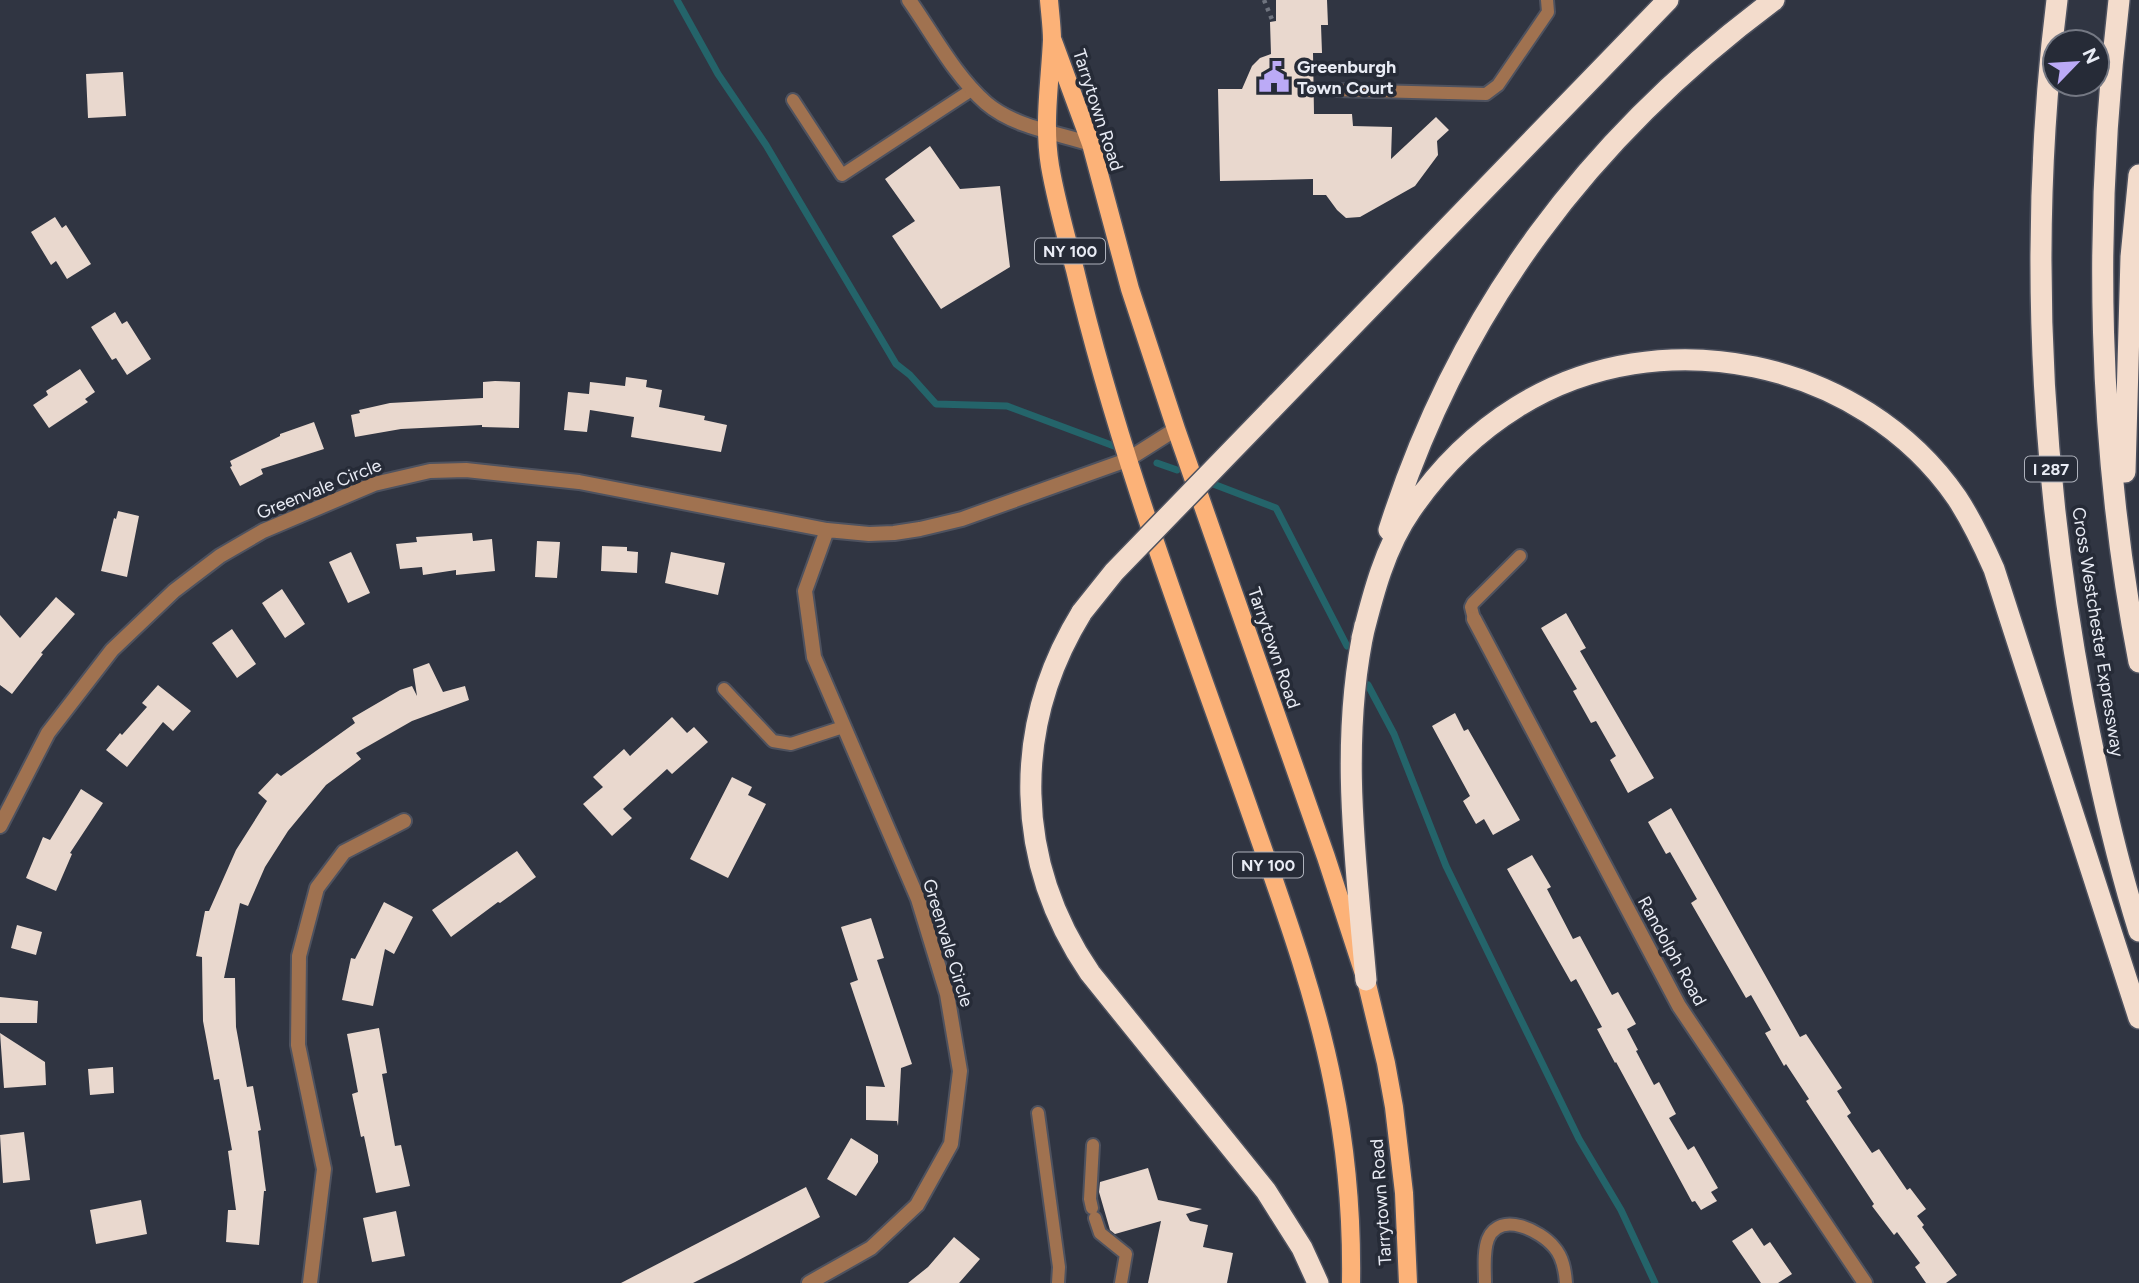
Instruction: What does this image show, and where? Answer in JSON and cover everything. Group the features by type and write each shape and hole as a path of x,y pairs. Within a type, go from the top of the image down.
{"highway":[{"path":"1318,1283 1296,1238 1266,1191 1090,974 1068,937 1050,898 1034,838 1032,753 1040,710 1052,670 1082,612 1114,572 1668,0"},
{"path":"1366,981 1352,767 1354,702 1362,638 1383,549 1406,482 1448,383 1495,297 1553,213 1618,137 1689,67 1774,0"},
{"name":"Cross Westchester Expressway","path":"2057,0 2045,128 2042,216 2045,392 2052,481 2062,569 2091,742 2111,831 2139,931"},
{"name":"Cross Westchester Expressway","path":"2119,0 2107,131 2104,306 2107,388 2123,561 2139,662"},
{"path":"2123,561 2131,257 2139,175"},
{"path":"1362,638 1380,575 1393,542 1410,512 1432,481 1458,453 1518,406 1587,375 1625,365 1665,359 1750,365 1789,375 1826,389 1863,409 1898,435 1929,464 1956,496 1977,529 1994,569 2139,1018"}],"main road":[{"name":"Tarrytown Road","path":"1049,0 1052,38 1045,130 1050,169 1086,317 1127,460 1314,1003 1334,1086 1349,1224 1351,1283"},
{"name":"Tarrytown Road","path":"1052,38 1091,144 1130,289 1176,429 1326,857 1366,981 1387,1063 1394,1107 1404,1193 1408,1283"}],"street":[{"path":"909,0 973,89 988,104 1011,118 1091,144"},
{"name":"Greenvale Circle","path":"0,826 48,733 112,650 174,591 220,555 263,531 374,484 430,471 478,471 579,482 827,530 869,534 920,530 962,519 1127,460 1176,429"},
{"name":"Greenvale Circle","path":"809,1283 871,1248 917,1205 951,1144 960,1071 947,994 918,899 814,657 805,591 827,530"},
{"name":"Randolph Road","path":"1474,619 1679,1006 1865,1283"},
{"path":"310,1283 324,1169 298,1045 299,956 317,888 344,852 404,821"}],"lane":[{"path":"1338,90 1486,94 1498,85 1548,12 1547,0"},
{"path":"793,100 842,175 973,89"},
{"path":"1474,619 1471,607 1479,595 1520,556"},
{"path":"724,689 773,741 791,744 843,727"},
{"path":"1038,1113 1059,1267 1058,1283"},
{"path":"1093,1145 1090,1199 1100,1233 1126,1254 1121,1283"},
{"path":"1485,1283 1485,1252 1489,1236 1497,1228 1510,1224 1536,1232 1556,1249 1564,1264 1566,1283"}],"path":[{"path":"1264,0 1273,22"}],"building":[{"path":"1276,0 1327,0 1328,25 1321,25 1322,53 1313,53 1314,114 1352,114 1353,126 1392,127 1391,159 1436,117 1449,130 1437,141 1438,155 1415,186 1360,217 1346,218 1326,195 1313,195 1313,179 1220,181 1218,89 1242,89 1252,66 1260,58 1271,54 1270,22 1276,21"},
{"path":"123,72 126,116 88,118 86,74"},
{"path":"930,146 960,189 1000,186 1010,267 941,309 892,236 915,221 885,179"},
{"path":"55,217 62,228 66,225 91,264 67,279 56,261 51,265 31,232"},
{"path":"115,312 122,324 127,321 151,359 127,375 116,358 112,360 91,327"},
{"path":"80,369 95,392 85,399 88,402 49,428 33,405 48,395 46,391"},
{"path":"626,377 647,380 646,387 662,390 659,407 705,416 704,420 727,425 721,452 631,437 634,417 590,410 587,432 564,430 568,392 589,394 590,382 625,386"},
{"path":"483,382 520,382 519,428 482,425 401,429 355,437 351,415 360,413 359,410 390,403 483,398"},
{"path":"314,422 324,449 261,469 263,474 240,486 230,467 230,461 280,434"},
{"path":"118,511 139,516 127,577 101,571"},
{"path":"472,533 473,541 492,539 495,571 456,575 456,570 423,575 422,567 400,569 396,544 417,542 416,537"},
{"path":"537,541 560,542 557,578 535,577"},
{"path":"602,546 627,547 627,551 638,552 637,573 601,571"},
{"path":"351,552 370,593 348,603 329,562"},
{"path":"671,552 725,563 718,595 665,583"},
{"path":"282,589 305,624 285,638 262,603"},
{"path":"56,597 75,614 41,653 43,654 12,694 0,685 0,615 20,638"},
{"path":"1566,613 1586,648 1580,651 1654,778 1628,793 1610,760 1616,756 1596,721 1591,723 1573,691 1577,689 1541,628"},
{"path":"232,629 256,664 237,678 212,643"},
{"path":"429,663 443,692 465,686 469,700 412,721 356,753 361,759 326,785 288,831 265,867 248,906 240,903 224,978 235,978 236,1027 247,1087 253,1086 261,1130 258,1131 266,1191 259,1245 226,1242 228,1210 236,1210 228,1151 232,1150 219,1079 214,1080 203,1021 202,957 196,956 205,911 209,911 236,850 267,801 258,793 277,773 281,776 355,723 352,718 400,690 412,686 417,696 413,669"},
{"path":"158,685 191,711 173,731 163,722 127,767 106,750 147,707 142,703"},
{"path":"1455,713 1464,731 1468,729 1520,820 1493,835 1484,819 1476,824 1463,801 1470,796 1432,726"},
{"path":"672,717 687,733 694,727 708,742 672,774 667,769 623,809 632,818 612,836 583,804 603,787 593,777 624,749 630,756"},
{"path":"732,777 752,787 748,795 766,804 728,878 690,859"},
{"path":"81,789 103,803 70,853 72,854 56,891 26,878 43,837 50,840"},
{"path":"1671,808 1800,1037 1806,1034 1842,1088 1837,1091 1851,1113 1847,1116 1872,1153 1879,1149 1907,1190 1910,1188 1926,1209 1917,1216 1924,1225 1922,1227 1957,1275 1946,1283 1926,1283 1915,1267 1920,1263 1897,1232 1894,1235 1872,1206 1874,1204 1806,1101 1809,1099 1786,1064 1784,1066 1765,1033 1771,1030 1751,995 1746,998 1691,903 1697,899 1670,852 1666,854 1648,822"},
{"path":"517,851 536,877 451,937 432,910"},
{"path":"1532,855 1551,887 1547,889 1573,939 1580,936 1612,995 1618,992 1636,1024 1627,1029 1654,1085 1659,1082 1676,1114 1669,1118 1688,1150 1694,1146 1718,1188 1711,1192 1717,1201 1701,1210 1695,1201 1692,1202 1615,1063 1597,1029 1602,1027 1576,979 1571,982 1507,869"},
{"path":"384,902 413,917 394,954 385,949 373,1006 342,1000 351,958 355,959"},
{"path":"871,918 884,958 877,960 912,1064 901,1068 898,1126 897,1121 866,1120 866,1086 885,1087 850,983 858,980 841,927"},
{"path":"17,925 42,932 36,955 11,948"},
{"path":"0,997 38,1001 37,1023 0,1023"},
{"path":"379,1028 387,1073 382,1074 395,1146 401,1145 410,1186 376,1193 352,1094 358,1092 347,1034"},
{"path":"0,1033 45,1062 46,1085 4,1088"},
{"path":"113,1067 114,1093 90,1095 88,1069"},
{"path":"24,1132 30,1180 3,1183 0,1135"},
{"path":"851,1138 878,1155 878,1162 856,1196 827,1179"},
{"path":"1148,1168 1158,1200 1202,1209 1186,1214 1190,1221 1208,1225 1203,1247 1233,1253 1227,1283 1148,1283 1161,1221 1115,1234 1110,1230 1099,1192 1100,1182"},
{"path":"806,1187 820,1217 735,1262 693,1283 621,1283"},
{"path":"141,1200 147,1234 96,1244 90,1210"},
{"path":"396,1211 405,1256 372,1262 363,1218"},
{"path":"1752,1228 1764,1246 1770,1242 1792,1274 1778,1283 1761,1283 1732,1241"},
{"path":"954,1237 980,1259 959,1283 908,1283 928,1267"}],"waterway":[{"path":"677,0 718,74 766,145 896,364 910,375 936,404 1007,406 1114,446"},
{"path":"1157,463 1177,470"},
{"path":"1208,482 1276,508 1347,646"},
{"path":"1368,685 1394,734 1446,866 1579,1139 1621,1210 1655,1283"}],"place":[{"name":"Greenburgh Town Court","path":"1274,77"}]}
